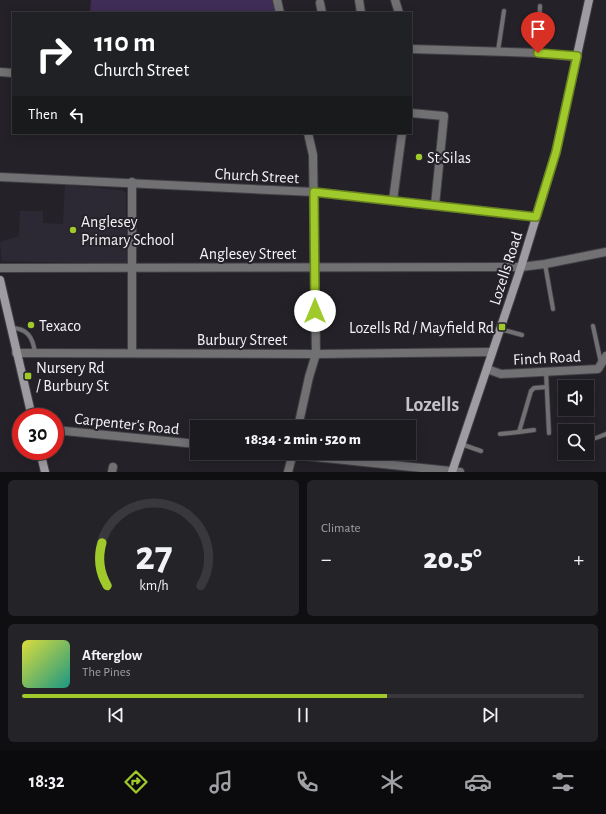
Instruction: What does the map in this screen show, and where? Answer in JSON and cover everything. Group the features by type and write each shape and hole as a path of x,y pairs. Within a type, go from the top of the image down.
{"main road":[{"name":"Lozells Road","path":"455,471 462,444 521,267 556,152 589,0"},
{"path":"0,280 2,294 30,408"},
{"path":"42,460 44,472"}],"street":[{"path":"277,0 280,12"},
{"path":"359,0 361,12"},
{"path":"395,0 398,12"},
{"path":"320,3 322,12"},
{"path":"412,50 538,53 577,56"},
{"path":"0,72 12,73"},
{"path":"412,113 444,116 435,205"},
{"path":"300,420 309,377 316,354 313,155 308,134"},
{"path":"393,200 402,134"},
{"name":"Church Street","path":"0,178 132,182 314,192 536,217"},
{"path":"132,182 132,352"},
{"name":"Anglesey Street","path":"0,268 521,267 545,264 606,252"},
{"name":"Burbury Street","path":"16,353 132,352 316,354 492,352"},
{"path":"604,367 606,356"},
{"name":"Finch Road","path":"487,369 501,374 598,369 604,367"},
{"name":"Carpenter's Road","path":"64,431 190,443"},
{"path":"288,472 291,460"},
{"path":"350,460 455,471"}],"lane":[{"path":"538,53 540,6"},
{"path":"498,52 504,11"},
{"path":"545,264 553,309"},
{"path":"593,326 604,367"},
{"path":"11,328 20,328 31,336 35,352"},
{"path":"500,329 522,335"},
{"path":"546,372 549,433"},
{"path":"519,432 531,392 534,388 546,387"},
{"path":"500,434 534,430"},
{"path":"596,438 606,434"},
{"path":"462,444 481,451"}],"shaded area":[{"path":"91,0 273,0 277,12 90,12"},
{"name":"Anglesey Primary School","path":"65,185 121,190 126,193 127,264 2,261 0,242 19,236 20,211 43,211 43,223 63,224"}],"place":[{"name":"St Silas","path":"419,157"},
{"name":"Anglesey Primary School","path":"73,230"},
{"name":"Texaco","path":"31,325"},
{"name":"Lozells Rd / Mayfield Rd","path":"502,327"},
{"name":"Nursery Rd / Burbury St","path":"28,376"}],"district":[{"name":"Lozells","path":"432,404"}],"route":[{"path":"315,311 314,192 536,217 556,152 577,56 538,53"}]}
